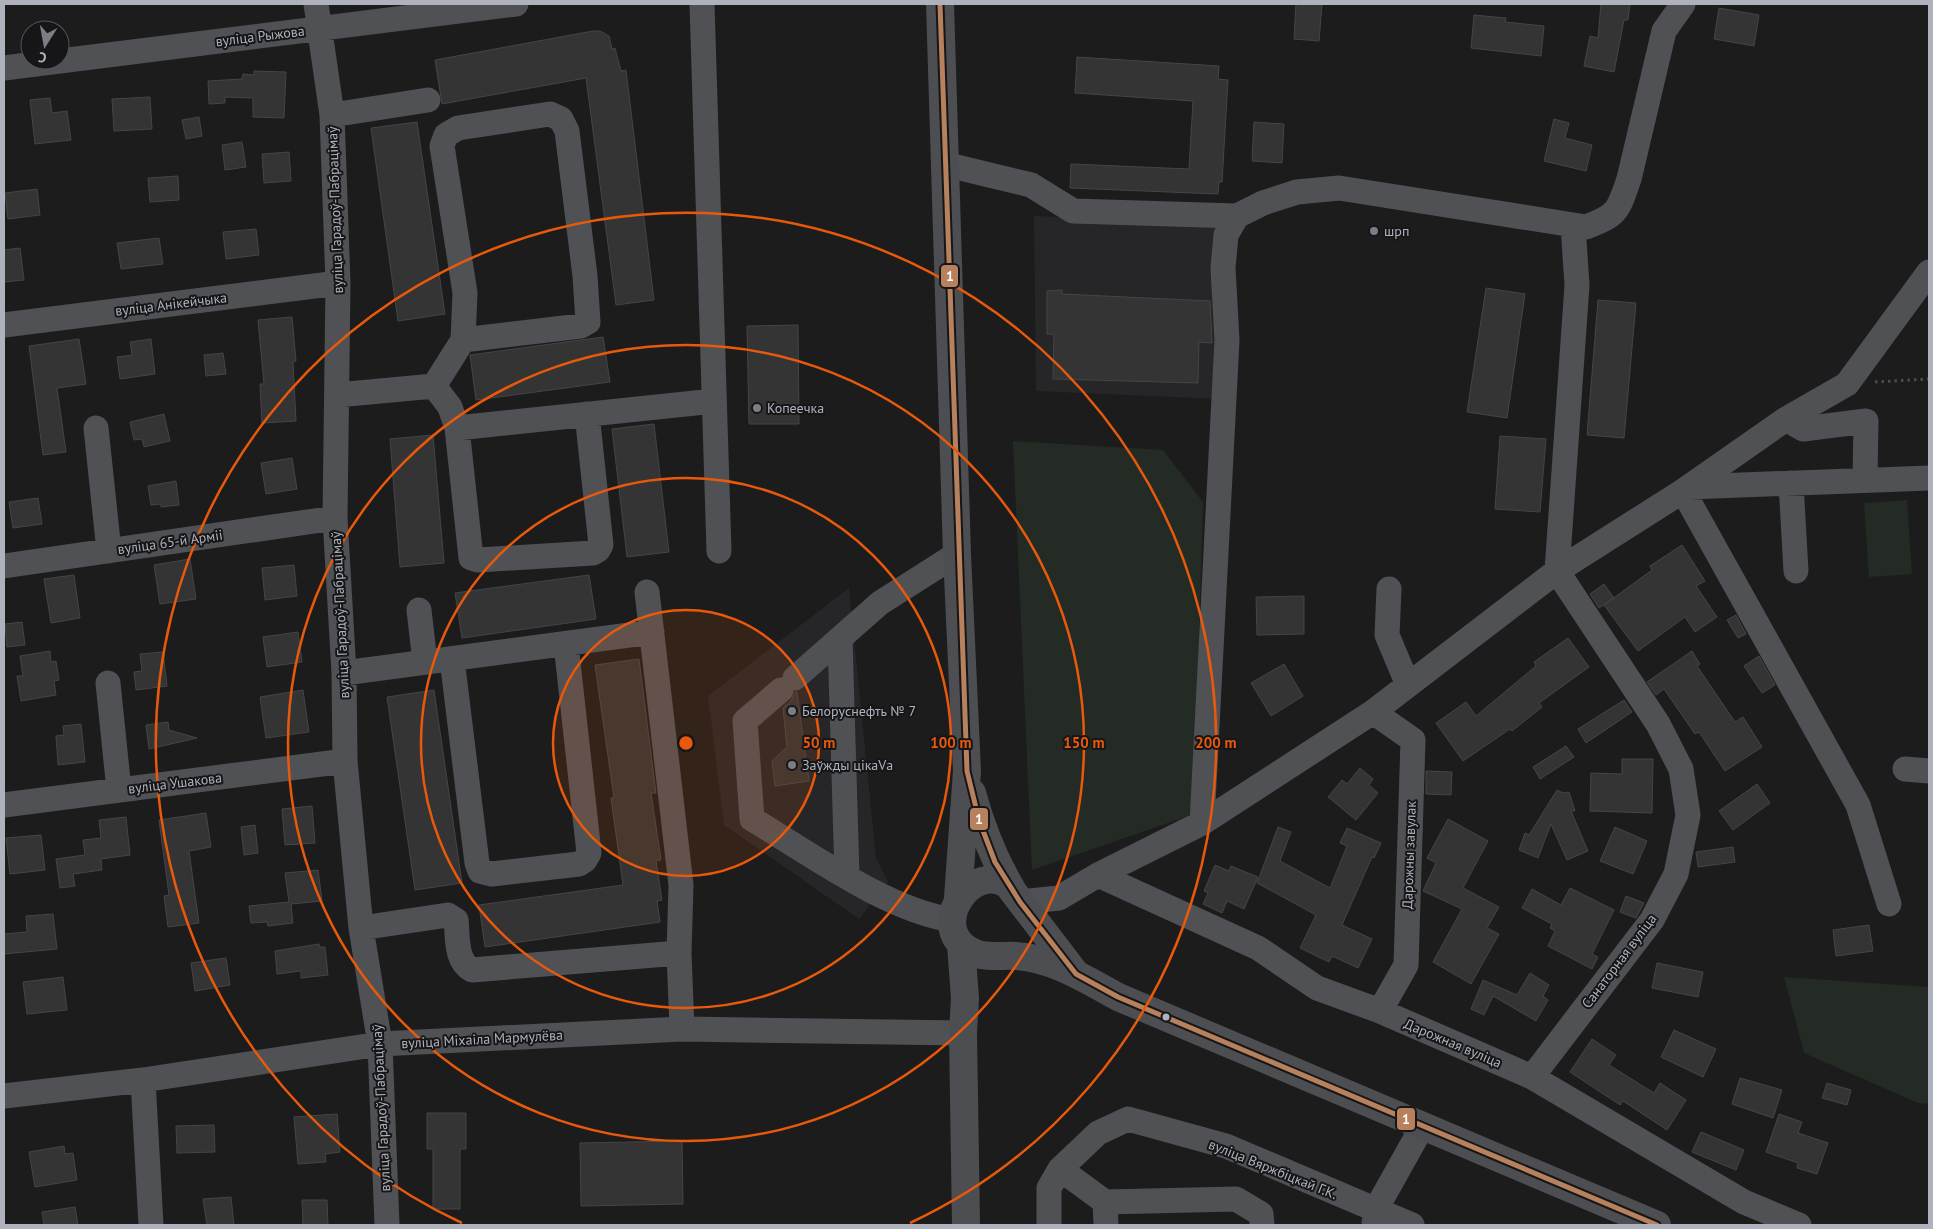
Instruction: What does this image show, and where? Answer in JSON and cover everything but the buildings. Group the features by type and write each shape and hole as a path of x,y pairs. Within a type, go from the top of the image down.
{"main road":[{"path":"940,4 957,554 967,771 957,921 965,998 963,1033 966,1225"},
{"path":"965,998 982,972 1001,956 1018,946 1028,932 1028,920 1020,902 995,862 979,820 967,771"},
{"path":"957,921 973,884 992,880 1002,881 1008,885 1076,974"},
{"path":"957,921 981,956 1033,959 1076,974 1118,997 1657,1225"}],"street":[{"name":"вуліца Гарадоў-Пабрацімаў","path":"316,4 332,116 338,284 335,518 344,673 345,761 361,928 380,1044 387,1225"},
{"name":"вуліца Рыжова","path":"4,68 516,4"},
{"path":"702,4 719,551"},
{"path":"944,164 1031,184 1073,211 1237,216 1263,203 1297,192 1339,188 1586,228 1610,218 1622,201 1629,179 1664,31 1683,4"},
{"path":"332,116 428,100"},
{"path":"434,386 463,340 465,293 442,146 446,135 458,128 550,114 561,119 567,131 585,276 588,322 581,326 463,340"},
{"path":"1202,823 1227,340 1223,268 1226,235 1237,216"},
{"path":"1558,571 1576,286 1573,226"},
{"path":"1020,902 1059,898 1202,823 1373,712 1558,571 1686,489 1786,419 1846,384 1929,272"},
{"name":"вуліца Анікейчыка","path":"4,325 338,284"},
{"path":"434,386 450,407 457,428 471,558 478,560 592,553 598,550 601,545 587,414"},
{"path":"337,395 434,386"},
{"path":"457,428 714,401"},
{"path":"1786,419 1803,429 1866,421 1865,480"},
{"path":"96,428 109,550"},
{"path":"1686,489 1929,478"},
{"path":"1791,483 1796,571"},
{"path":"1686,489 1858,805 1889,904"},
{"name":"вуліца 65-й Арміі","path":"4,566 335,518"},
{"path":"957,554 880,602 745,721 752,819 867,888 929,917 957,921"},
{"name":"Санаторная вуліца","path":"1532,1077 1652,920 1676,874 1688,815 1681,769 1658,724 1558,571"},
{"path":"1389,589 1387,635 1408,685"},
{"path":"647,592 681,885 679,953 682,1029"},
{"path":"419,610 425,662"},
{"path":"344,673 652,632"},
{"path":"840,639 847,876"},
{"path":"452,658 477,863 480,871 492,874 579,864 585,860 589,853 566,644"},
{"path":"108,683 120,790"},
{"name":"Дарожны завулак","path":"1373,712 1413,740 1406,965 1380,1012"},
{"name":"вуліца Ушакова","path":"4,804 345,761"},
{"path":"1905,769 1929,771"},
{"name":"Дарожная вуліца","path":"1098,876 1258,948 1317,988 1380,1012 1532,1077 1744,1202 1799,1225"},
{"path":"361,928 448,915 456,920 461,960 464,966 472,970 679,953"},
{"name":"вуліца Міхаіла Мармулёва","path":"4,1096 144,1080 380,1044 682,1029 963,1033"},
{"path":"144,1080 151,1225"},
{"name":"вуліца Вяржбіцкай Г.К.","path":"1060,1169 1098,1133 1128,1119 1226,1146 1374,1218 1412,1225"},
{"path":"1374,1218 1422,1127"},
{"path":"1049,1225 1049,1188 1060,1169 1105,1214 1236,1200 1261,1214 1262,1225"}],"path":[{"path":"1846,384 1929,379"}],"shaded area":[{"path":"1034,216 1227,225 1220,399 1036,391"},
{"path":"1013,441 1163,450 1203,502 1194,814 1032,870"},
{"path":"1907,500 1912,574 1869,577 1864,503"},
{"path":"849,588 876,858 888,882 859,919 724,825 708,696"},
{"path":"1784,977 1929,987 1929,1104 1918,1103 1804,1053"}],"transit line":[{"name":"1","path":"940,4 967,771 979,820 995,862 1020,902 1076,974 1118,997 1657,1225"}],"place":[{"name":"шрп","path":"1374,231"},
{"name":"Копеечка","path":"757,408"},
{"name":"Белоруснефть № 7","path":"792,711"},
{"name":"Заўжды цікаVа","path":"792,765"}]}
